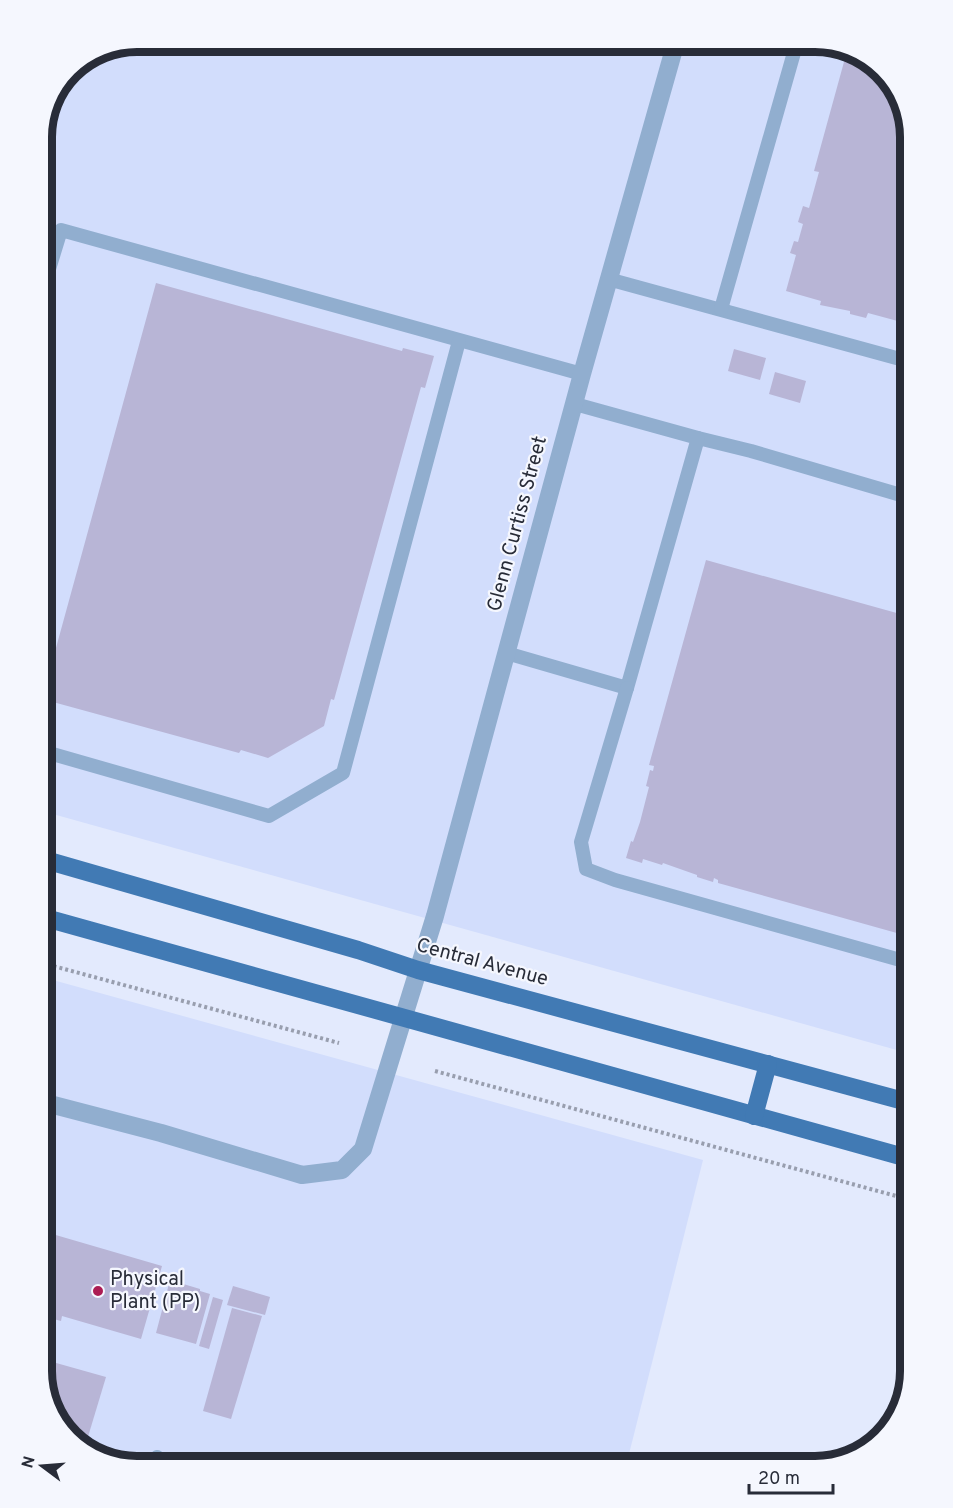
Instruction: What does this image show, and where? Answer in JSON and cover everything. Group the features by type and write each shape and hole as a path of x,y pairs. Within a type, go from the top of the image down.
{"main road":[{"name":"Central Avenue","path":"52,862 358,950 418,970 900,1100"},
{"path":"52,919 900,1156"},
{"path":"754,1116 768,1064"}],"street":[{"name":"Glenn Curtiss Street","path":"52,1105 161,1133 302,1175 342,1170 363,1149 435,916 608,279 673,53"}],"lane":[{"path":"721,309 794,53"},
{"path":"53,256 61,230 582,374"},
{"path":"608,279 900,359"},
{"path":"52,754 269,816 343,773 459,341"},
{"path":"574,405 751,451 900,495"},
{"path":"698,438 581,842 586,869 615,880 900,960"},
{"path":"506,653 627,688"}],"path":[{"path":"52,966 339,1043"},
{"path":"435,1071 900,1197"}],"shaded area":[{"path":"137,52 821,53 853,61 879,81 896,110 900,137 900,1051 52,814 53,132 55,115 61,100 81,74 105,59"},
{"path":"52,980 703,1160 629,1456 121,1454 100,1447 81,1434 67,1418 57,1398 52,1371"}],"building":[{"path":"845,58 863,67 879,81 892,100 899,121 900,322 868,313 866,318 850,314 850,311 820,305 821,301 786,291 796,255 790,253 794,241 798,242 803,224 798,222 803,206 809,208 819,172 814,171"},
{"path":"156,283 402,351 403,348 434,356 425,388 421,387 334,700 331,699 324,726 268,758 241,750 239,753 53,702 53,660"},
{"path":"734,349 766,358 760,380 728,371"},
{"path":"775,372 806,381 800,403 769,394"},
{"path":"706,560 900,614 900,934 718,883 718,880 714,878 713,882 663,863 662,865 643,859 642,863 626,858 640,822 649,787 646,786 650,770 653,771 654,766 649,765"},
{"name":"Physical Plant (PP)","path":"52,1234 162,1266 141,1339 62,1316 61,1321 52,1319"},
{"path":"170,1280 210,1294 196,1344 156,1333"},
{"path":"233,1286 270,1297 265,1315 227,1305"},
{"path":"213,1297 223,1300 209,1349 199,1346"},
{"path":"232,1308 262,1316 231,1419 203,1411"},
{"path":"52,1362 106,1377 87,1439 74,1427 61,1408 54,1387"}],"place":[{"name":"Physical Plant (PP)","path":"98,1291"}]}
